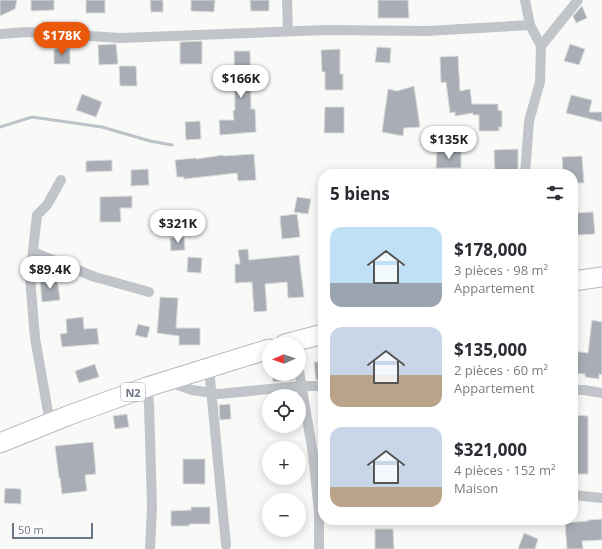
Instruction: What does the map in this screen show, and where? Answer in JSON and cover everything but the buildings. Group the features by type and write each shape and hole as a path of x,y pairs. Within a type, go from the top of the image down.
{"highway":[{"path":"578,280 602,277"},
{"path":"306,339 318,335"},
{"name":"N2","path":"0,443 147,387 262,351"}],"street":[{"path":"287,0 288,32"},
{"path":"525,0 530,25 541,46 540,82 528,121 525,169"},
{"path":"541,46 578,0"},
{"path":"0,34 27,32 121,38 326,30 426,31 530,25"},
{"path":"50,423 35,338 30,277 36,215 47,205 61,180"},
{"path":"33,252 95,277 149,292"},
{"path":"209,368 226,545"},
{"path":"167,381 192,390 219,394 301,386 318,386"},
{"path":"300,381 313,454 318,502"},
{"path":"147,387 149,404 152,506 150,549"},
{"path":"578,390 602,393"},
{"path":"578,496 602,498"},
{"path":"319,525 319,549"}],"waterway":[{"path":"0,127 32,117 102,127 150,141 172,145"}]}
